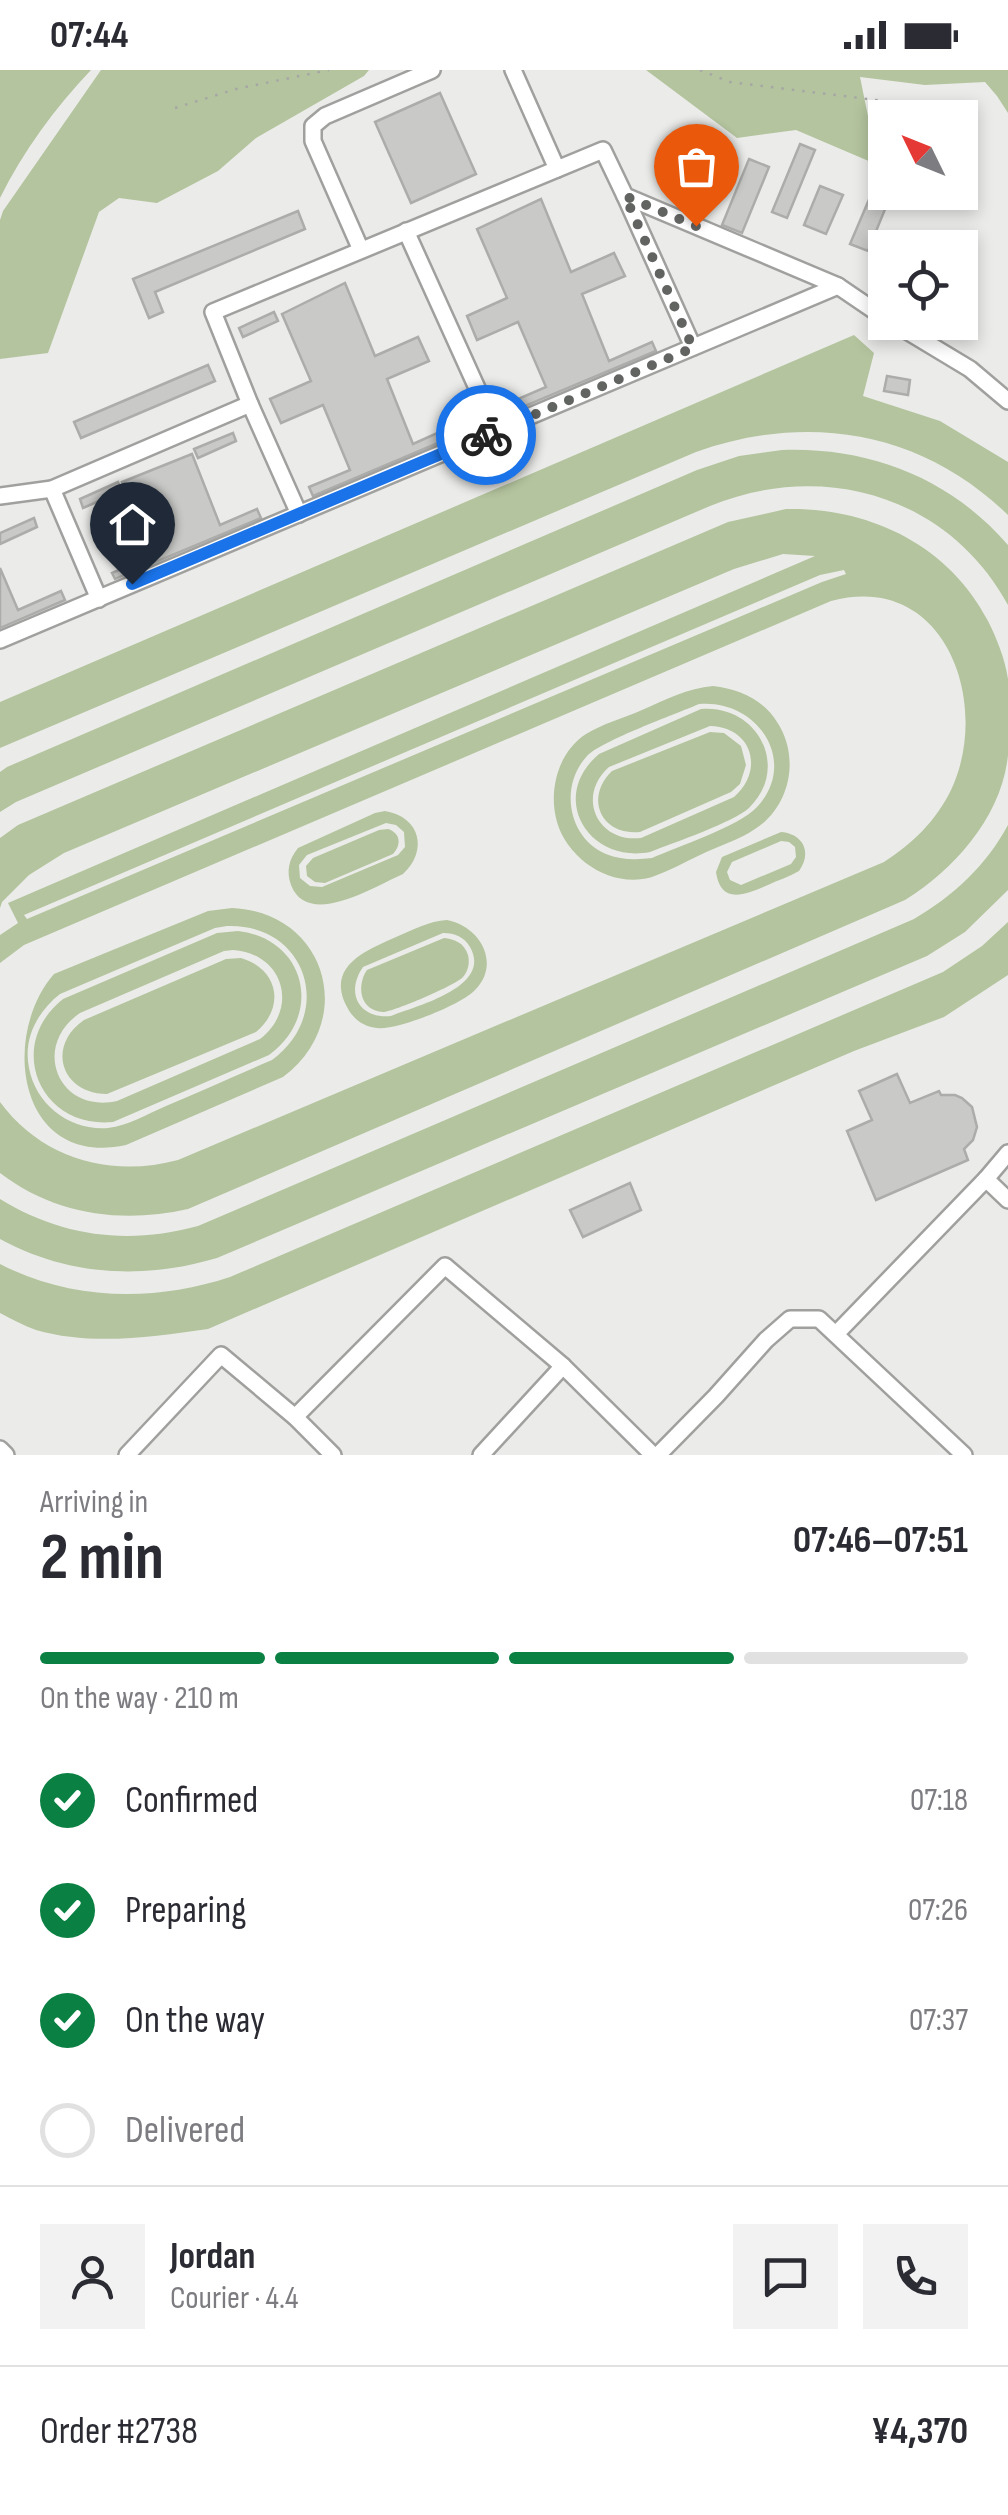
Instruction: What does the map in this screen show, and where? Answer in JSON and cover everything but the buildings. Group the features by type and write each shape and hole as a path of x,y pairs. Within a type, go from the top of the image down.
{"lane":[{"path":"361,250 313,141 313,126 325,116 432,70"},
{"path":"513,70 557,169"},
{"path":"299,514 213,312 604,150 693,348"},
{"path":"625,196 838,286 868,306"},
{"path":"406,232 496,430"},
{"path":"0,640 838,286"},
{"path":"922,340 970,369 1008,401"},
{"path":"0,496 52,489 250,404"},
{"path":"52,489 98,598"},
{"path":"836,1334 1008,1153"},
{"path":"986,1180 1008,1200"},
{"path":"294,1417 446,1266 563,1366 656,1455 790,1319 819,1318 964,1455"},
{"path":"127,1455 221,1354 332,1455"},
{"path":"481,1455 563,1366"},
{"path":"0,1450 6,1455"}],"path":[{"path":"175,108 236,89 329,70"},
{"path":"700,70 730,82 876,100"}],"green space":[{"path":"0,70 91,70 41,131 0,198"},
{"path":"101,70 369,70 256,138 218,171 157,203 119,198 99,212 48,353 0,359 3,211"},
{"path":"646,70 1008,70 1008,113 985,82 925,85 860,77 868,116 868,161 796,130 737,138"},
{"path":"854,335 874,353 863,396 940,421 1008,462 1008,515 939,464 862,437 821,432 738,440 696,452 0,748 0,702"},
{"path":"815,450 877,461 906,471 961,501 1008,545 1008,605 983,567 952,537 917,513 878,497 838,488 795,487 752,493 710,506 0,812 0,772 7,767 697,470 739,456"},
{"path":"786,509 847,515 904,536 952,571 972,594 1000,649 1008,679 1008,755 1004,777 986,820 941,873 905,900 188,1209 139,1216 90,1212 43,1198 0,1173 0,1102 36,1138 80,1159 128,1167 178,1160 884,862 914,839 945,801 962,756 966,719 961,684 949,651 930,624 904,605 871,597 831,601 24,945 0,963 0,935 18,923 8,903 815,556 783,554 734,569 64,853 29,875 0,908 0,838 18,825 728,522","holes":["844,570 846,574 27,919 24,915 820,575"]},
{"path":"704,687 723,687 750,696 777,722 790,765 777,807 749,833 652,877 622,879 594,868 571,848 557,822 555,785 568,751 599,727","holes":["699,704 720,705 754,723 773,753 769,789 757,807 723,829 652,858 617,857 593,846 576,824 571,796 578,768 587,756 623,735"]},
{"path":"701,709 721,710 752,727 762,741 767,775 761,792 741,814 650,852 628,853 593,838 576,807 584,771 599,754","holes":["710,726 724,728 744,742 751,763 744,786 734,797 641,838 626,838 603,825 593,804 594,791 609,767"]},
{"path":"710,732 724,733 741,746 746,765 740,784 731,792 640,832 626,832 607,822 598,803 599,792 612,771"},
{"path":"375,813 397,814 413,828 418,846 411,865 403,874 343,901 312,904 300,898 289,875 298,848","holes":["386,823 404,832 405,847 398,855 322,887 310,886 300,878 299,865 307,855"]},
{"path":"1008,825 1008,890 965,932 927,956 217,1258 161,1270 106,1271 52,1261 0,1239 0,1199 47,1222 96,1234 146,1235 198,1226 914,919 967,879 990,854"},
{"path":"388,829 398,839 393,854 325,883 307,876 306,866 313,858"},
{"path":"781,832 795,836 805,851 799,871 736,895 723,890 719,883 716,872 722,857","holes":["781,841 795,847 796,857 791,864 741,885 730,880 727,872 732,862"]},
{"path":"232,908 265,914 291,928 310,948 321,973 325,1000 320,1028 306,1054 283,1077 126,1145 90,1147 62,1137 42,1117 29,1091 25,1061 27,1030 37,1000 54,974 208,911","holes":["215,928 254,929 276,939 293,955 303,974 307,996 303,1019 292,1041 272,1060 115,1127 81,1125 47,1104 33,1081 28,1047 39,1018 60,994"]},
{"path":"447,920 469,930 483,947 487,968 476,989 444,1009 399,1025 372,1027 356,1019 342,993 345,970 362,954 385,942","holes":["443,933 459,936 470,947 474,961 462,984 391,1016 363,1009 355,986 363,967"]},
{"path":"1008,922 1008,975 944,1017 854,1051 208,1329 143,1337 78,1338 36,1330 0,1313 0,1264 56,1285 114,1294 172,1291 230,1277 943,972 982,946"},
{"path":"238,931 261,937 279,948 292,963 300,981 301,1000 297,1020 286,1039 269,1055 113,1122 87,1121 66,1112 49,1098 38,1080 34,1060 36,1039 45,1018 63,999 217,933","holes":["224,951 250,953 274,971 282,998 280,1012 260,1039 117,1101 96,1102 66,1088 55,1059 57,1042 65,1027 80,1013"]},
{"path":"444,938 459,942 466,951 469,964 463,977 389,1011 369,1007 361,990 367,970"},
{"path":"241,958 263,971 274,990 272,1011 256,1032 107,1094 91,1092 69,1077 62,1055 65,1043 84,1020 226,959"}],"way so far":[{"path":"486,435 693,348 625,196 696,226"}],"route":[{"path":"132,584 486,435"}]}
